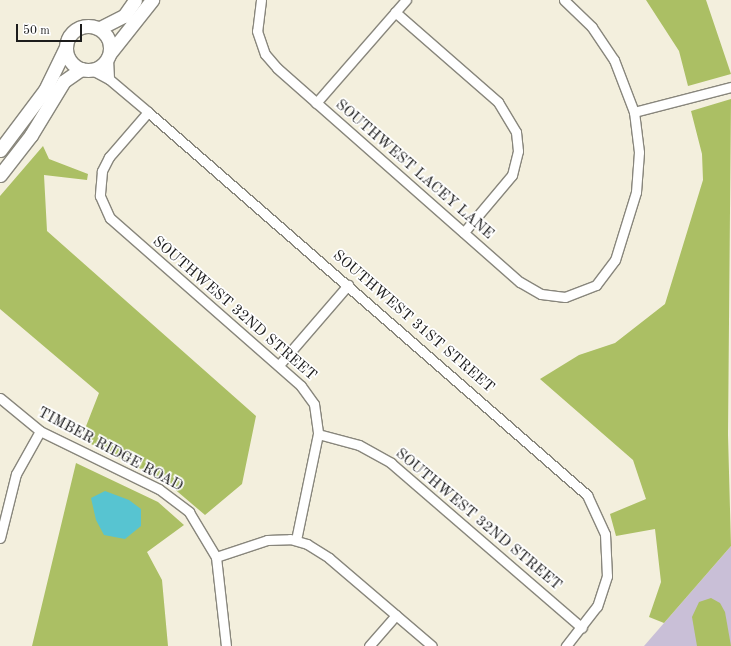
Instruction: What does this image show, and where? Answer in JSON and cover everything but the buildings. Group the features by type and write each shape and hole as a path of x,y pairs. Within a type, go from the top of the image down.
{"main road":[{"path":"0,150 45,90 77,28 100,28 124,16 135,0"},
{"path":"0,175 31,135 64,81 87,70 109,56 152,0"},
{"path":"100,28 109,39 109,56"},
{"path":"66,47 70,61 87,70"}],"street":[{"name":"SOUTHWEST LACEY LANE","path":"261,0 257,31 272,63 530,289 552,296 575,295 596,285 610,270 632,208 639,159 634,112"},
{"path":"316,103 406,0"},
{"path":"564,0 604,43 623,78 634,112 731,87"},
{"path":"395,12 498,102 512,121 518,143 516,163 508,181 464,232"},
{"path":"109,56 109,79"},
{"name":"SOUTHWEST 31ST STREET","path":"87,70 109,79 148,112 587,495 605,534 608,564 603,591 582,628 566,646"},
{"name":"SOUTHWEST 32ND STREET","path":"148,112 109,157 100,177 100,196 110,218 309,394 317,413 318,434 359,445 391,463 582,628"},
{"path":"279,366 348,285"},
{"name":"TIMBER RIDGE ROAD","path":"0,398 40,431 172,497 201,527 216,557 226,646"},
{"path":"0,538 16,474 40,431"},
{"path":"296,540 318,434"},
{"path":"216,557 267,540 296,540 319,549 432,646"},
{"path":"369,646 396,615"}],"shaded area":[{"path":"731,546 731,646 644,646 664,623"}],"green space":[{"path":"646,0 706,0 731,74 688,86 679,51"},
{"path":"731,99 728,435 731,546 664,623 649,617 661,582 655,529 616,536 610,514 646,499 633,460 540,379 579,355 615,343 665,304 703,180 702,154 691,111"},
{"path":"43,146 49,159 88,174 87,180 44,175 47,231 256,416 242,484 205,515 165,481 81,439 99,393 0,309 0,196"},
{"path":"76,463 158,502 184,525 147,552 162,580 168,646 32,646"},
{"path":"711,598 720,603 725,612 731,646 697,646 692,617 699,602"}],"water":[{"path":"105,491 129,500 141,509 141,526 125,539 104,535 96,520 91,498"}]}
